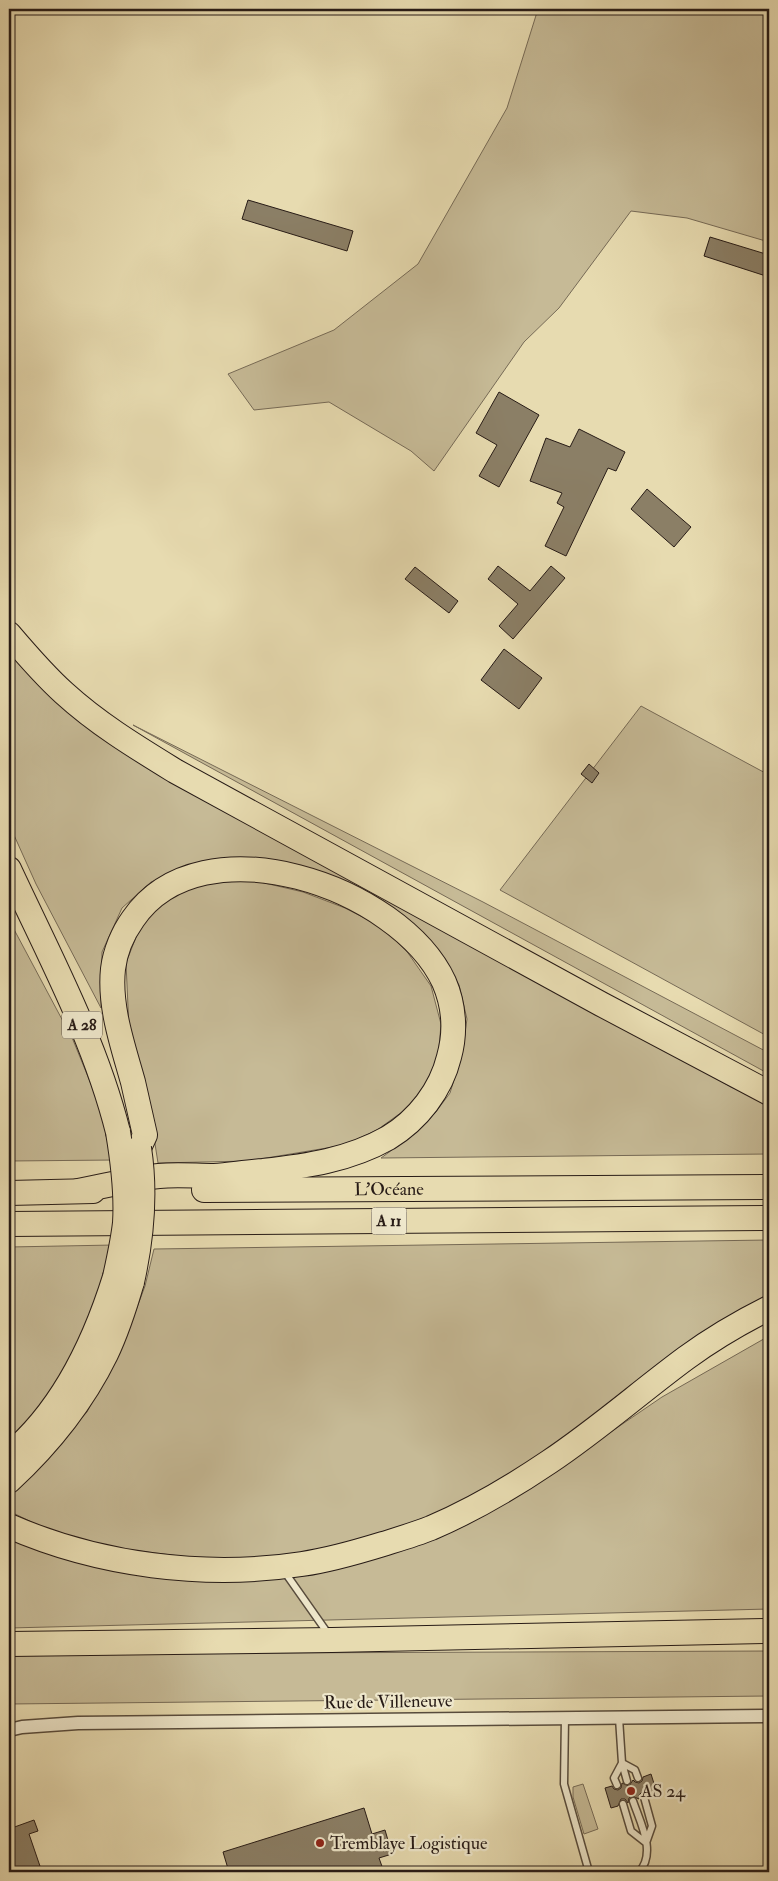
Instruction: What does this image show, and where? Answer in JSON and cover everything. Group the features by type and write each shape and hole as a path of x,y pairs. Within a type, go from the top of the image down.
{"highway":[{"path":"9,634 64,693 96,720 130,744 175,771 593,999 769,1092"},
{"name":"A 28","path":"9,869 97,1061 109,1097 134,1137"},
{"path":"9,1481 25,1466 59,1426 89,1384 115,1333 124,1279 123,1236 125,1209 124,1168 134,1137 112,986 113,967 117,950 127,928 140,909 162,890 194,876 220,870 246,869 276,872 323,886 358,901 402,930 414,941 443,981 451,1007 453,1031 452,1045 446,1069 432,1096 412,1120 391,1136 363,1151 300,1167 217,1176 160,1176 78,1191"},
{"name":"L’Océane","path":"9,1193 769,1187"},
{"name":"L’Océane","path":"9,1224 769,1218"},
{"path":"9,1455 46,1416 73,1376 90,1345 105,1308 124,1279"},
{"path":"9,1526 66,1547 164,1566 204,1569 280,1566 347,1555 430,1529 472,1509 550,1462 688,1357 719,1336 769,1308"},
{"path":"664,1375 677,1374 726,1344 769,1324"},
{"path":"546,1636 769,1620"},
{"path":"9,1644 332,1640 769,1631"},
{"path":"546,1636 769,1643"}],"street":[{"name":"Rue de Villeneuve","path":"9,1730 22,1727 78,1723 769,1716"}],"lane":[{"path":"280,1566 332,1640"},
{"path":"565,1717 564,1784 589,1872"},
{"path":"619,1718 622,1763 627,1782"},
{"path":"622,1763 636,1770 638,1778"},
{"path":"616,1785 614,1778 622,1763"},
{"path":"644,1797 652,1826 646,1843"},
{"path":"633,1801 646,1843 646,1860 639,1872"},
{"path":"623,1804 631,1831 646,1843"}],"shaded area":[{"path":"538,9 769,9 769,242 687,218 631,211 559,308 524,342 434,471 411,451 329,402 254,410 228,374 334,330 418,264 507,108"},
{"path":"9,649 26,671 602,1013 731,1087 769,1103 769,1154 381,1158 410,1137 435,1113 450,1093 462,1053 467,1019 459,985 446,961 429,939 400,915 301,867 243,858 200,862 151,882 122,908 102,952 101,1008 36,884 9,824"},
{"path":"641,706 769,775 769,1037 500,890"},
{"path":"133,725 483,902 769,1053 769,1074"},
{"path":"256,881 303,892 345,908 384,928 408,953 431,986 441,1024 438,1060 426,1087 409,1107 377,1130 345,1145 248,1161 158,1163 153,1131 129,1028 126,963 143,919 178,892 211,882"},
{"path":"9,920 73,1040 111,1133 115,1160 9,1161"},
{"path":"769,1240 769,1298 516,1478 369,1544 260,1562 163,1560 54,1533 9,1511 9,1494 36,1468 87,1412 130,1326 145,1286 154,1249"},
{"path":"114,1245 108,1275 57,1388 9,1444 9,1247"},
{"path":"769,1336 769,1609 9,1628 9,1535 301,1571 555,1470 662,1397"},
{"path":"769,1651 769,1696 9,1704 9,1654"},
{"path":"583,1784 598,1829 584,1834 573,1797 573,1787"}],"building":[{"path":"248,200 353,231 347,251 242,219"},
{"path":"710,237 769,255 769,277 704,256"},
{"path":"499,392 539,415 499,487 479,476 497,445 476,433"},
{"path":"579,429 625,452 616,471 608,468 566,556 545,546 564,507 557,503 562,493 530,481 546,438 570,447"},
{"path":"647,489 691,527 674,547 631,509"},
{"path":"498,566 530,591 551,566 565,578 513,639 499,626 518,604 488,579"},
{"path":"415,567 458,601 449,613 405,579"},
{"path":"504,649 542,678 519,709 481,680"},
{"path":"589,764 599,773 592,783 581,774"},
{"name":"AS 24","path":"651,1774 657,1793 649,1796 646,1792 642,1792 639,1795 639,1799 632,1796 629,1798 628,1803 625,1799 621,1799 618,1806 611,1808 605,1788 612,1786 618,1790 621,1788 622,1783 629,1786 633,1780 639,1783 643,1777"},
{"name":"Tremblaye Logistique","path":"364,1808 372,1834 385,1830 392,1854 379,1858 384,1872 229,1872 223,1852"},
{"path":"34,1820 38,1831 29,1834 42,1872 9,1872 9,1829"}],"place":[{"name":"AS 24","path":"631,1791"},
{"name":"Tremblaye Logistique","path":"320,1843"}]}
